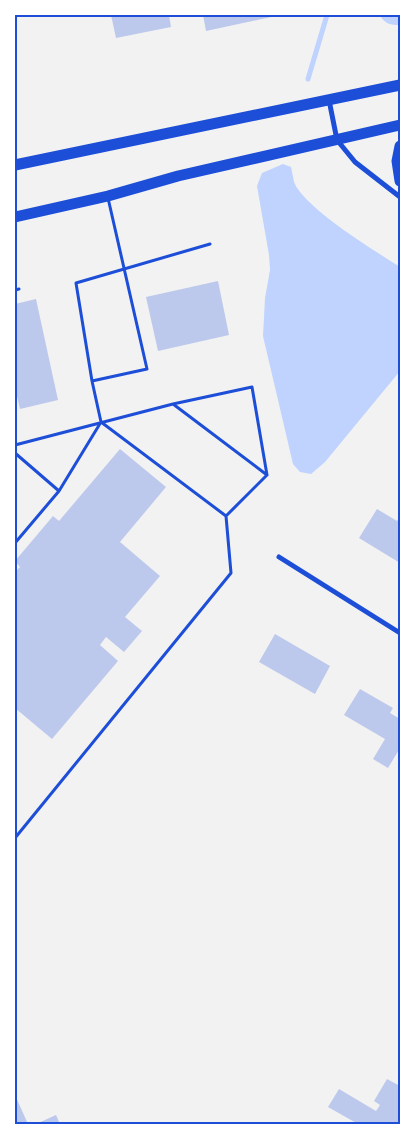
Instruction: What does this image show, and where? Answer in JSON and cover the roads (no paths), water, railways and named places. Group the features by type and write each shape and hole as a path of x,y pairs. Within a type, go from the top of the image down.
{"main road":[{"path":"15,165 400,85"},
{"path":"15,216 108,196 178,176 400,125"},
{"path":"400,146 397,161 400,181"}],"street":[{"path":"328,100 337,140 355,162 400,197"},
{"path":"279,557 400,633"}],"lane":[{"path":"92,381 147,370 108,196"},
{"path":"15,838 231,573 226,516 101,422 92,381 76,283 210,244"},
{"path":"15,445 172,404 252,387 267,475"},
{"path":"172,404 267,475"},
{"path":"15,543 59,491 101,422"},
{"path":"15,453 59,491"},
{"path":"226,516 267,475"}],"water":[{"path":"380,15 400,15 400,25 388,23"},
{"path":"283,164 291,167 294,182 311,204 341,228 400,267 400,371 325,462 311,474 300,472 293,464 263,336 265,298 270,270 257,186 262,173"}],"waterway":[{"path":"308,79 327,15"}]}
